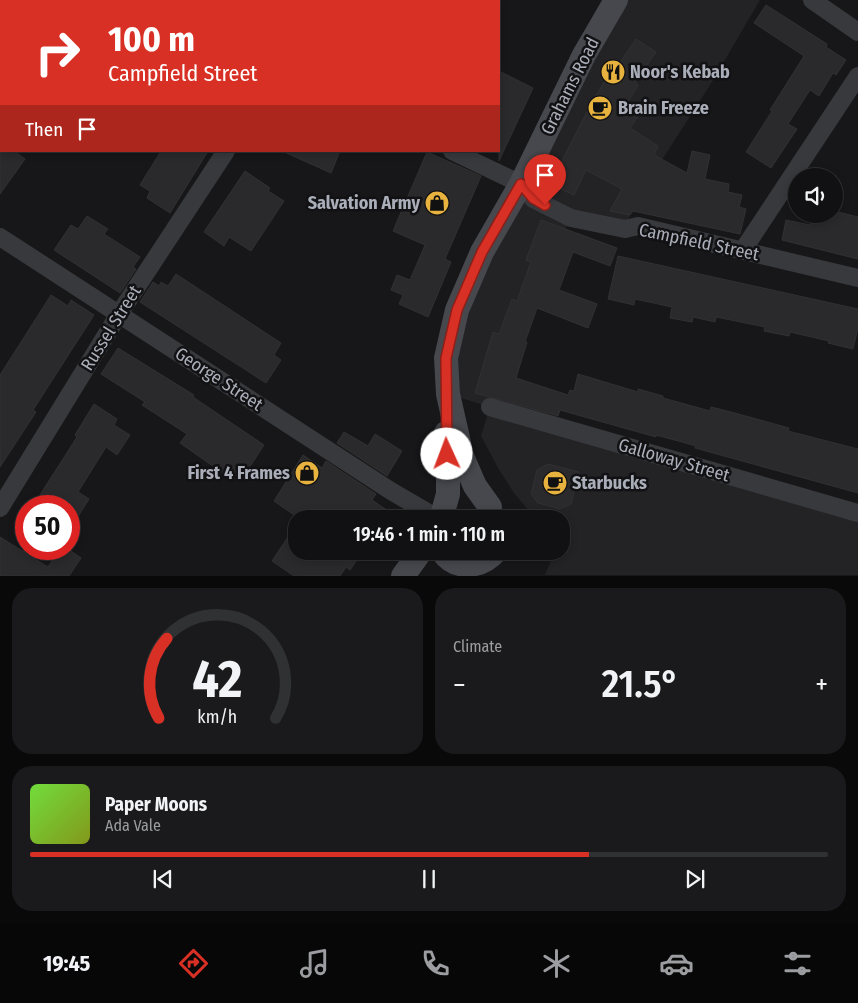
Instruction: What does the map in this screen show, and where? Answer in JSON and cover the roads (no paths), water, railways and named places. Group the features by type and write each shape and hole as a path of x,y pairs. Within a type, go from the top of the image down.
{"main road":[{"name":"Grahams Road","path":"492,510 475,486 462,456 448,394 446,358 457,310 482,252 521,184 584,55 616,0"},
{"name":"Grahams Road","path":"442,510 448,494 446,438 448,394"},
{"path":"446,510 453,503 467,500 478,501 490,510"},
{"path":"403,576 415,560"},
{"path":"453,570 487,560"}],"street":[{"path":"812,0 858,32"},
{"path":"743,250 858,76"},
{"name":"Russel Street","path":"0,508 119,314 225,152"},
{"name":"Campfield Street","path":"454,152 521,184 533,198 570,218 626,229 638,226 858,278"},
{"name":"George Street","path":"0,236 391,491 427,510"},
{"name":"Galloway Street","path":"490,407 858,513"}],"place":[{"name":"Noor's Kebab","path":"613,72"},
{"name":"Brain Freeze","path":"600,108"},
{"name":"Salvation Army","path":"437,203"},
{"name":"First 4 Frames","path":"307,473"},
{"name":"Starbucks","path":"555,483"}]}
